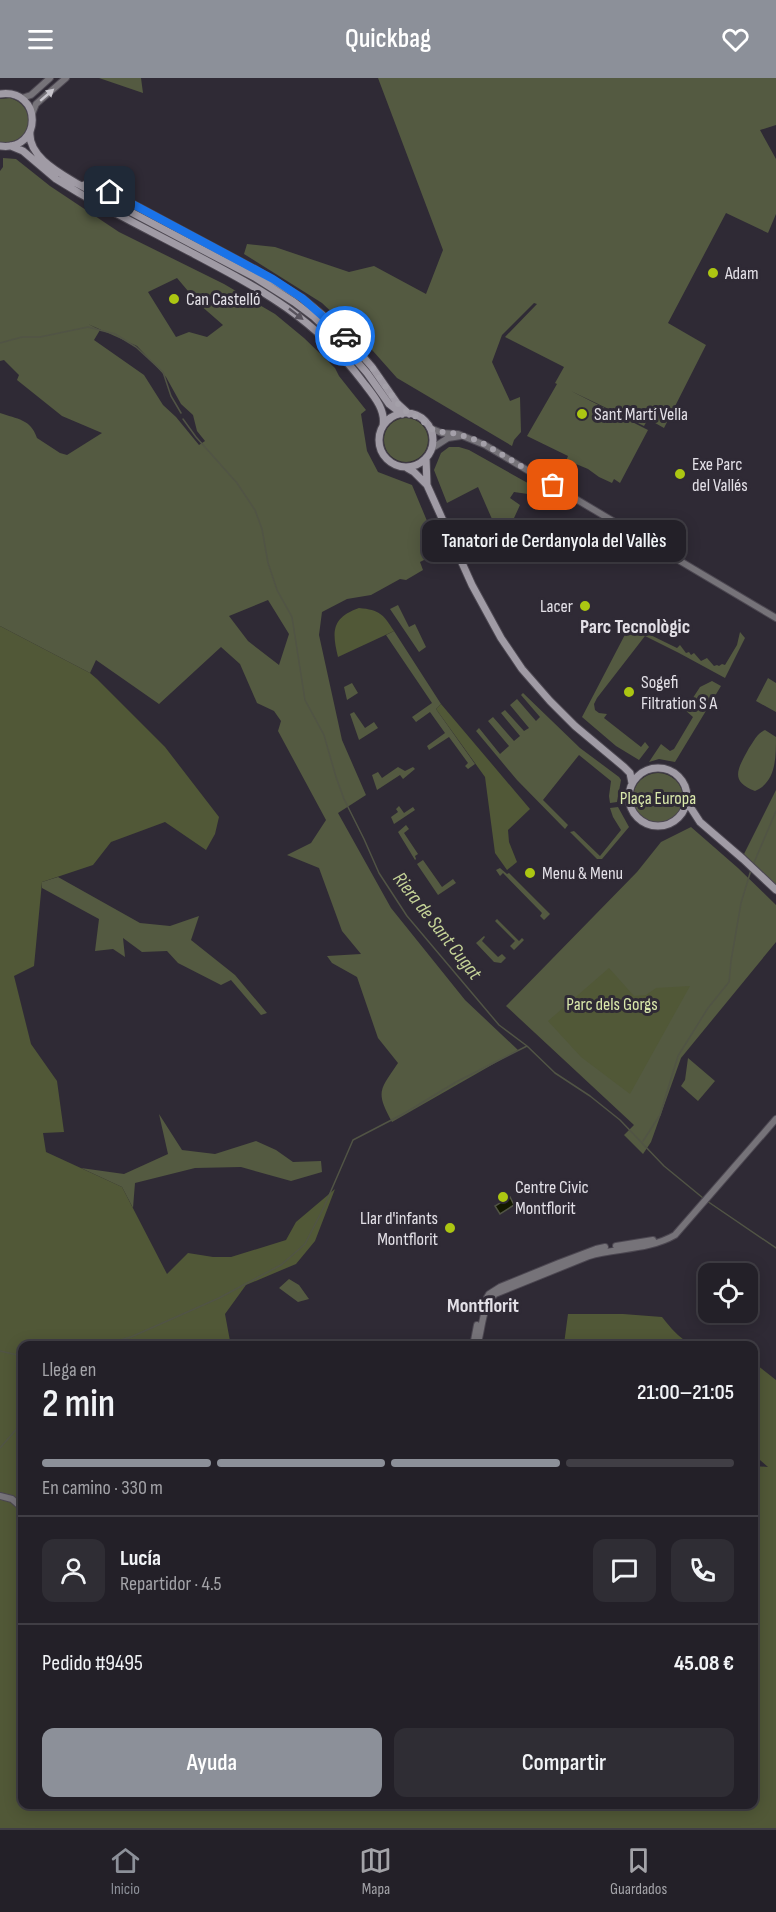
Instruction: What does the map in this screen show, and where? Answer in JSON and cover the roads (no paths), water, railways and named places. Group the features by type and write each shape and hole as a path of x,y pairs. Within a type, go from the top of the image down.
{"main road":[{"path":"0,94 12,94 27,104 33,122 29,140 35,151 52,166 76,183 256,278 283,295 323,325 369,370 405,414"},
{"path":"11,146 22,141 30,132"},
{"path":"0,146 11,146 23,151 56,179 79,194 250,283 277,300 326,339 361,380 384,414 379,439 382,453 391,463 414,472 427,485 478,598 510,652 530,679 561,713 630,773 632,783 629,794 630,806 635,816 650,826 670,824 679,818 687,802"},
{"path":"383,426 391,418 405,414 422,419 430,428 431,448 426,458 416,465 404,467"},
{"path":"426,458 427,485"},
{"path":"618,761 637,770 660,768 675,774 684,785 687,802 700,822"},
{"path":"632,783 645,771"},
{"path":"679,818 688,817 700,822 774,889"}],"street":[{"path":"21,98 31,95 50,78"},
{"path":"32,114 36,104 66,78"},
{"path":"430,428 442,433 458,434 485,445 776,618"},
{"path":"431,448 448,438 462,436"},
{"path":"476,1341 480,1312 484,1302 489,1294 500,1287 596,1249 666,1237 679,1231 776,1119"},
{"path":"0,1496 12,1499 18,1504"}],"waterway":[{"name":"Riera de Sant Cugat","path":"0,343 22,337 40,337 88,327 115,334 136,347 163,372 171,396 181,413"},
{"name":"Riera de Sant Cugat","path":"183,419 237,483 255,510 277,590 292,617 305,700 324,735 344,799 379,873 407,916 499,1025 527,1046 555,1073 590,1096 620,1120 664,1166 703,1198"},
{"path":"753,865 776,811"},
{"path":"643,1141 660,1115 678,1056 708,1008 729,982 741,903 751,870"},
{"path":"116,1341 131,1337 219,1298 281,1265 305,1244 353,1140 405,1113 456,1082 527,1046"},
{"name":"Riera de Sant Cugat","path":"707,1201 776,1248"},
{"path":"0,1351 18,1355"},
{"path":"0,1448 18,1428"}],"place":[{"name":"Adam","path":"713,273"},
{"name":"Can Castelló","path":"174,299"},
{"name":"Sant Martí Vella","path":"582,414"},
{"name":"Exe Parc del Vallés","path":"680,474"},
{"name":"Tanatori de Cerdanyola del Vallès","path":"553,485"},
{"name":"Lacer","path":"585,606"},
{"name":"Sogefi Filtration S A","path":"629,692"},
{"name":"Menu & Menu","path":"530,873"},
{"name":"Centre Civic Montflorit","path":"503,1197"},
{"name":"Llar d'infants Montflorit","path":"450,1228"}],"district":[{"name":"Parc Tecnològic","path":"635,627"},
{"name":"Montflorit","path":"483,1306"}],"park label":[{"name":"Plaça Europa","path":"658,798"},
{"name":"Parc dels Gorgs","path":"612,1004"}]}
